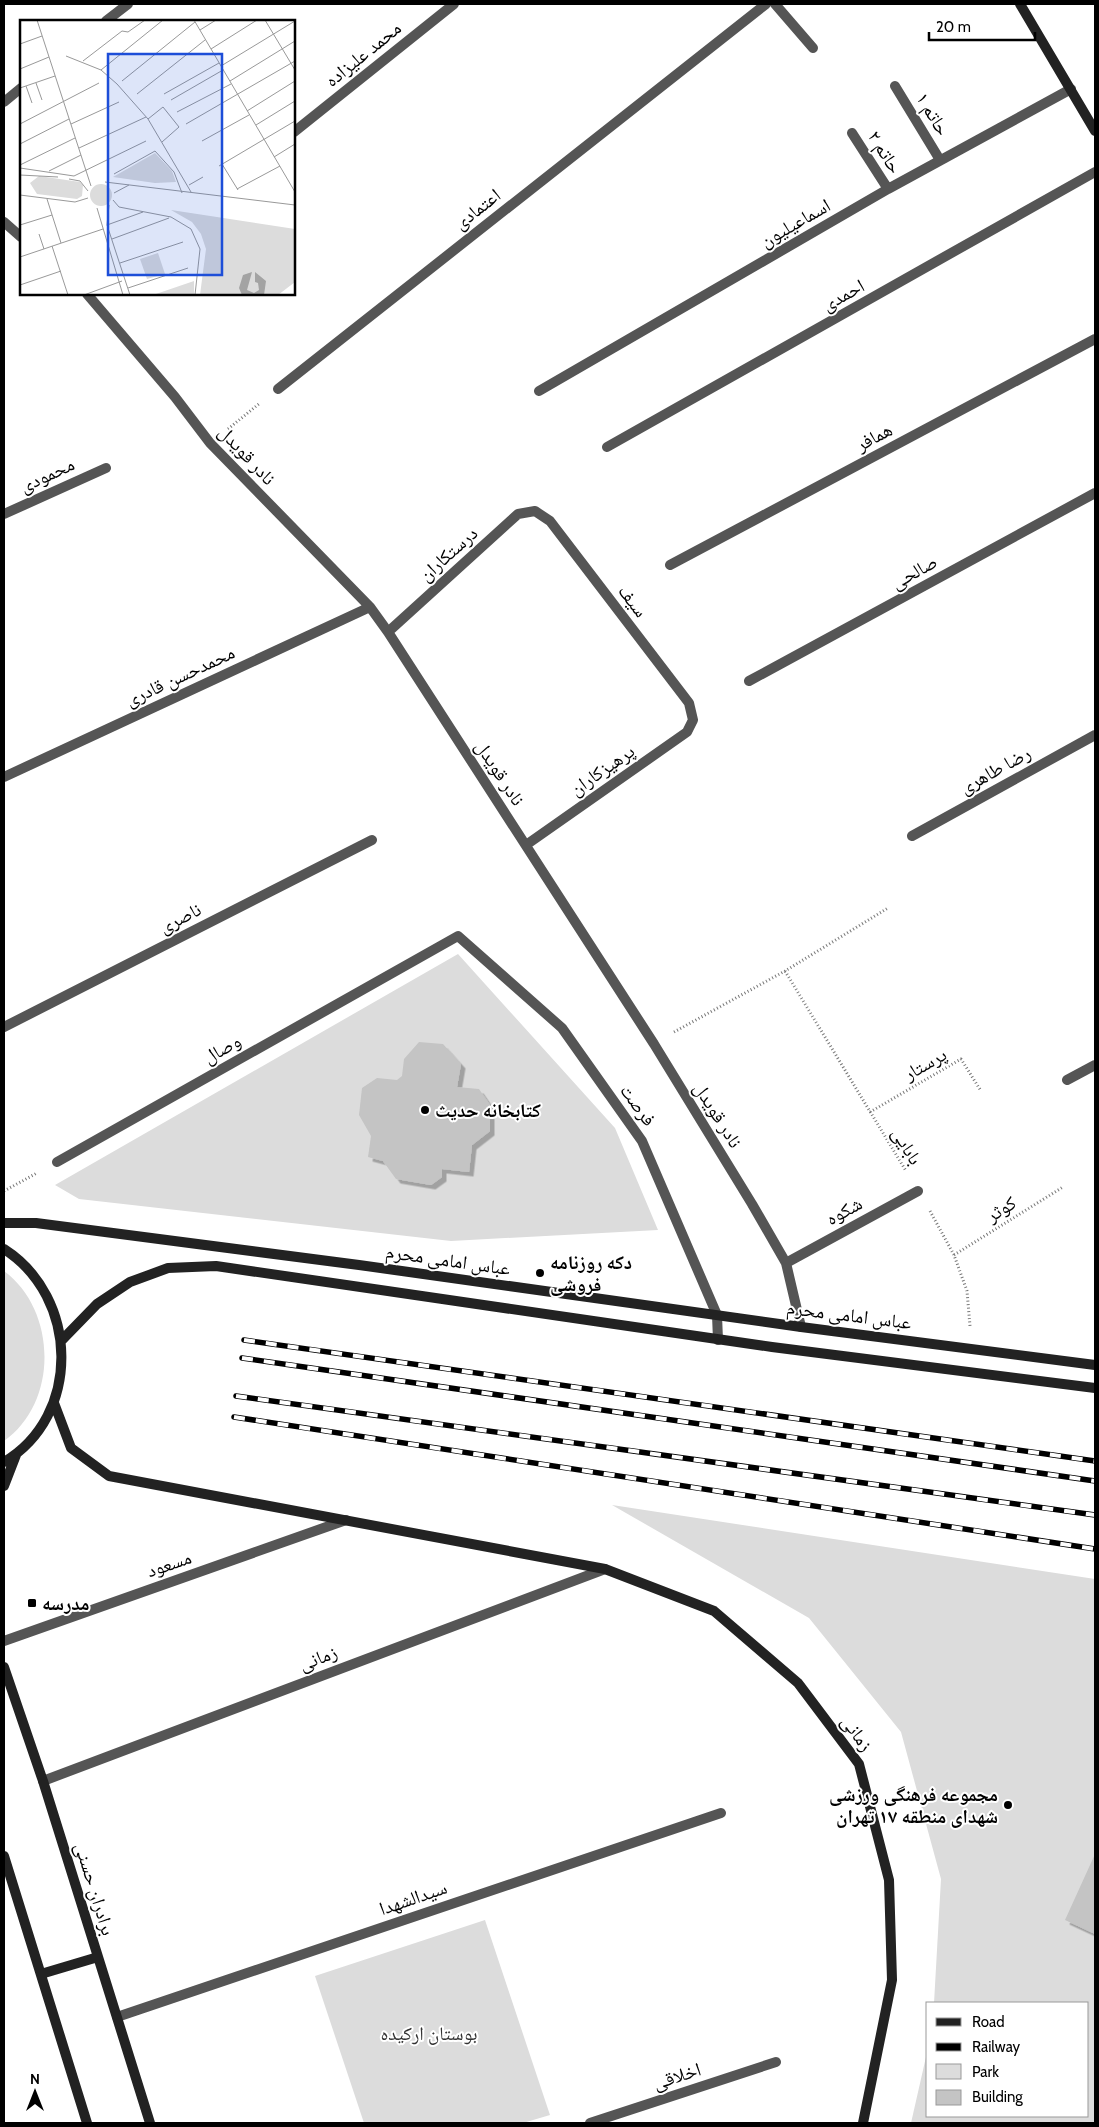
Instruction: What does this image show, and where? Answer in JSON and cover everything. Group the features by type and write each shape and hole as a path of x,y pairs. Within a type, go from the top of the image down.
{"street":[{"path":"107,20 128,4"},
{"name":"محمد علیزاده","path":"295,131 454,4"},
{"name":"اعتمادی","path":"278,388 766,4"},
{"path":"775,4 813,48"},
{"path":"1020,4 1093,124"},
{"name":"حاتم ۱","path":"895,86 940,160"},
{"path":"4,102 20,89"},
{"name":"اسماعیلیون","path":"539,391 888,189 1070,89"},
{"name":"حاتم ۲","path":"852,133 888,189"},
{"name":"احمدی","path":"607,447 1095,172"},
{"path":"4,222 20,236"},
{"name":"نادر قویدل","path":"88,295 175,397 210,443 370,607 388,632 654,1044 786,1263 801,1327"},
{"name":"همافر","path":"670,565 1095,339"},
{"name":"محمودی","path":"4,514 106,468"},
{"name":"صالحی","path":"749,681 1095,493"},
{"name":"درستکاران","path":"388,632 518,514 535,510"},
{"name":"سیف","path":"535,510 550,520 683,695 689,703 693,720"},
{"name":"محمدحسن قادری","path":"4,777 370,607"},
{"name":"پرهیزکاران","path":"526,845 686,732 693,720"},
{"name":"رضا طاهری","path":"912,836 1095,735"},
{"name":"ناصری","path":"4,1027 372,840"},
{"name":"وصال","path":"57,1162 458,936"},
{"name":"فرصت","path":"458,936 562,1028 642,1141 717,1315 718,1340"},
{"path":"1067,1080 1095,1065"},
{"name":"شکوه","path":"786,1263 918,1190"},
{"name":"عباس امامی محرم","path":"4,1223 36,1223 75,1228 1095,1365"},
{"path":"4,1249 32,1274 52,1305 62,1340 62,1372 54,1403 38,1432 16,1455 4,1462"},
{"name":"عباس امامی محرم","path":"62,1340 97,1304 130,1282 168,1268 216,1266 718,1340 1095,1388"},
{"name":"زمانی","path":"54,1403 71,1448 109,1476 605,1569 714,1611 798,1683 859,1764 889,1880 892,1980 863,2123"},
{"path":"4,1486 16,1455"},
{"name":"مسعود","path":"4,1641 346,1520"},
{"name":"زمانی","path":"43,1781 605,1569"},
{"name":"برادران حسنی","path":"4,1667 43,1781 150,2123"},
{"name":"سیدالشهدا","path":"117,2017 720,1813"},
{"path":"4,1856 87,2123"},
{"path":"41,1974 98,1957"},
{"name":"اخلاقی","path":"590,2123 776,2062"}],"path":[{"path":"210,443 278,388"},
{"path":"654,1044 785,970 888,908"},
{"name":"بابایی","path":"785,970 918,1190 954,1255 967,1292 973,1348"},
{"name":"پرستار","path":"870,1112 961,1059 982,1091"},
{"path":"4,1191 57,1162"},
{"name":"کوثر","path":"954,1255 1063,1187"}],"green space":[{"path":"458,954 615,1128 658,1230 451,1241 79,1199 55,1185"},
{"path":"4,1271 21,1288 34,1309 42,1332 44,1356 42,1380 35,1403 22,1424 4,1441"},
{"name":"مجموعه فرهنگی ورزشی شهدای منطقه ۱۷ تهران","path":"612,1505 1095,1579 1095,2123 911,2123 926,2057 926,2117 1089,2117 1089,2002 934,2002 941,1879 901,1732 809,1618"},
{"name":"بوستان ارکیده","path":"485,1920 550,2115 523,2123 364,2123 315,1976"}],"building":[{"name":"کتابخانه حدیث","path":"419,1042 443,1044 461,1064 457,1087 479,1089 490,1105 490,1131 472,1145 469,1172 442,1169 442,1177 431,1185 396,1179 383,1161 368,1157 371,1136 359,1115 362,1088 377,1078 397,1080 402,1076 404,1059"},
{"path":"1095,1854 1095,1934 1065,1920"}],"railway":[{"path":"244,1340 1095,1461"},
{"path":"242,1358 1095,1481"},
{"path":"236,1396 1095,1515"},
{"path":"234,1417 1095,1549"}],"place":[{"name":"کتابخانه حدیث","path":"425,1110"},
{"name":"دکه روزنامه فروشی","path":"540,1273"},
{"name":"مدرسه","path":"32,1603"},
{"name":"مجموعه فرهنگی ورزشی شهدای منطقه ۱۷ تهران","path":"1008,1805"}]}
